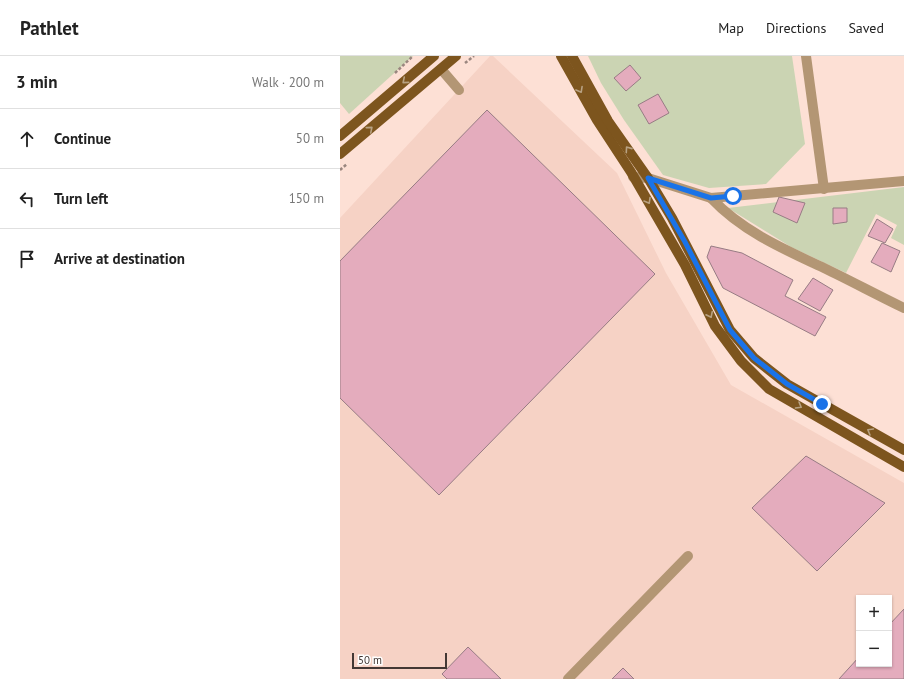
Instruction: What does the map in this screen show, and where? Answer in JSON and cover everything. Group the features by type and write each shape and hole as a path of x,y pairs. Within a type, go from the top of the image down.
{"main road":[{"path":"340,154 456,56"},
{"path":"561,56 597,120 633,176 685,265 715,326 741,362 769,388 904,467"},
{"path":"572,56 608,121 648,178 687,246 730,330 754,358 787,384 904,450"},
{"path":"340,136 433,57 441,69"}],"street":[{"path":"806,56 824,189"},
{"path":"441,69 459,90"},
{"path":"633,176 648,178 711,198 904,182"},
{"path":"711,198 726,214 742,226 772,244 904,308"},
{"path":"568,679 688,556"}],"shaded area":[{"path":"490,56 493,56 617,173 666,273 731,385 904,483 904,679 340,679 340,218"}],"green space":[{"path":"340,56 413,56 349,114 340,103"},
{"path":"588,56 792,56 805,144 766,184 709,188 663,175 624,120 601,83"},
{"path":"904,187 904,245 891,238 897,225 876,214 846,273 791,247 728,208"}],"building":[{"path":"630,65 641,78 626,91 614,78"},
{"path":"658,94 669,113 649,124 638,105"},
{"path":"487,110 655,274 439,495 340,398 340,261"},
{"path":"779,197 805,203 797,223 773,212"},
{"path":"833,208 847,208 847,222 833,224"},
{"path":"877,219 893,229 885,243 868,236"},
{"path":"882,243 900,251 891,272 871,262"},
{"path":"711,246 742,253 793,280 785,296 826,317 815,336 723,288 707,257"},
{"path":"813,278 833,290 820,311 798,299"},
{"path":"806,456 885,503 817,571 752,508"},
{"path":"904,609 904,679 839,679 856,660 856,667 892,667 892,622"},
{"path":"468,647 501,679 447,679 442,674"},
{"path":"623,668 634,679 612,679"}],"route":[{"path":"733,196 711,198 648,178 691,253 730,330 754,358 787,384 822,404"}]}
